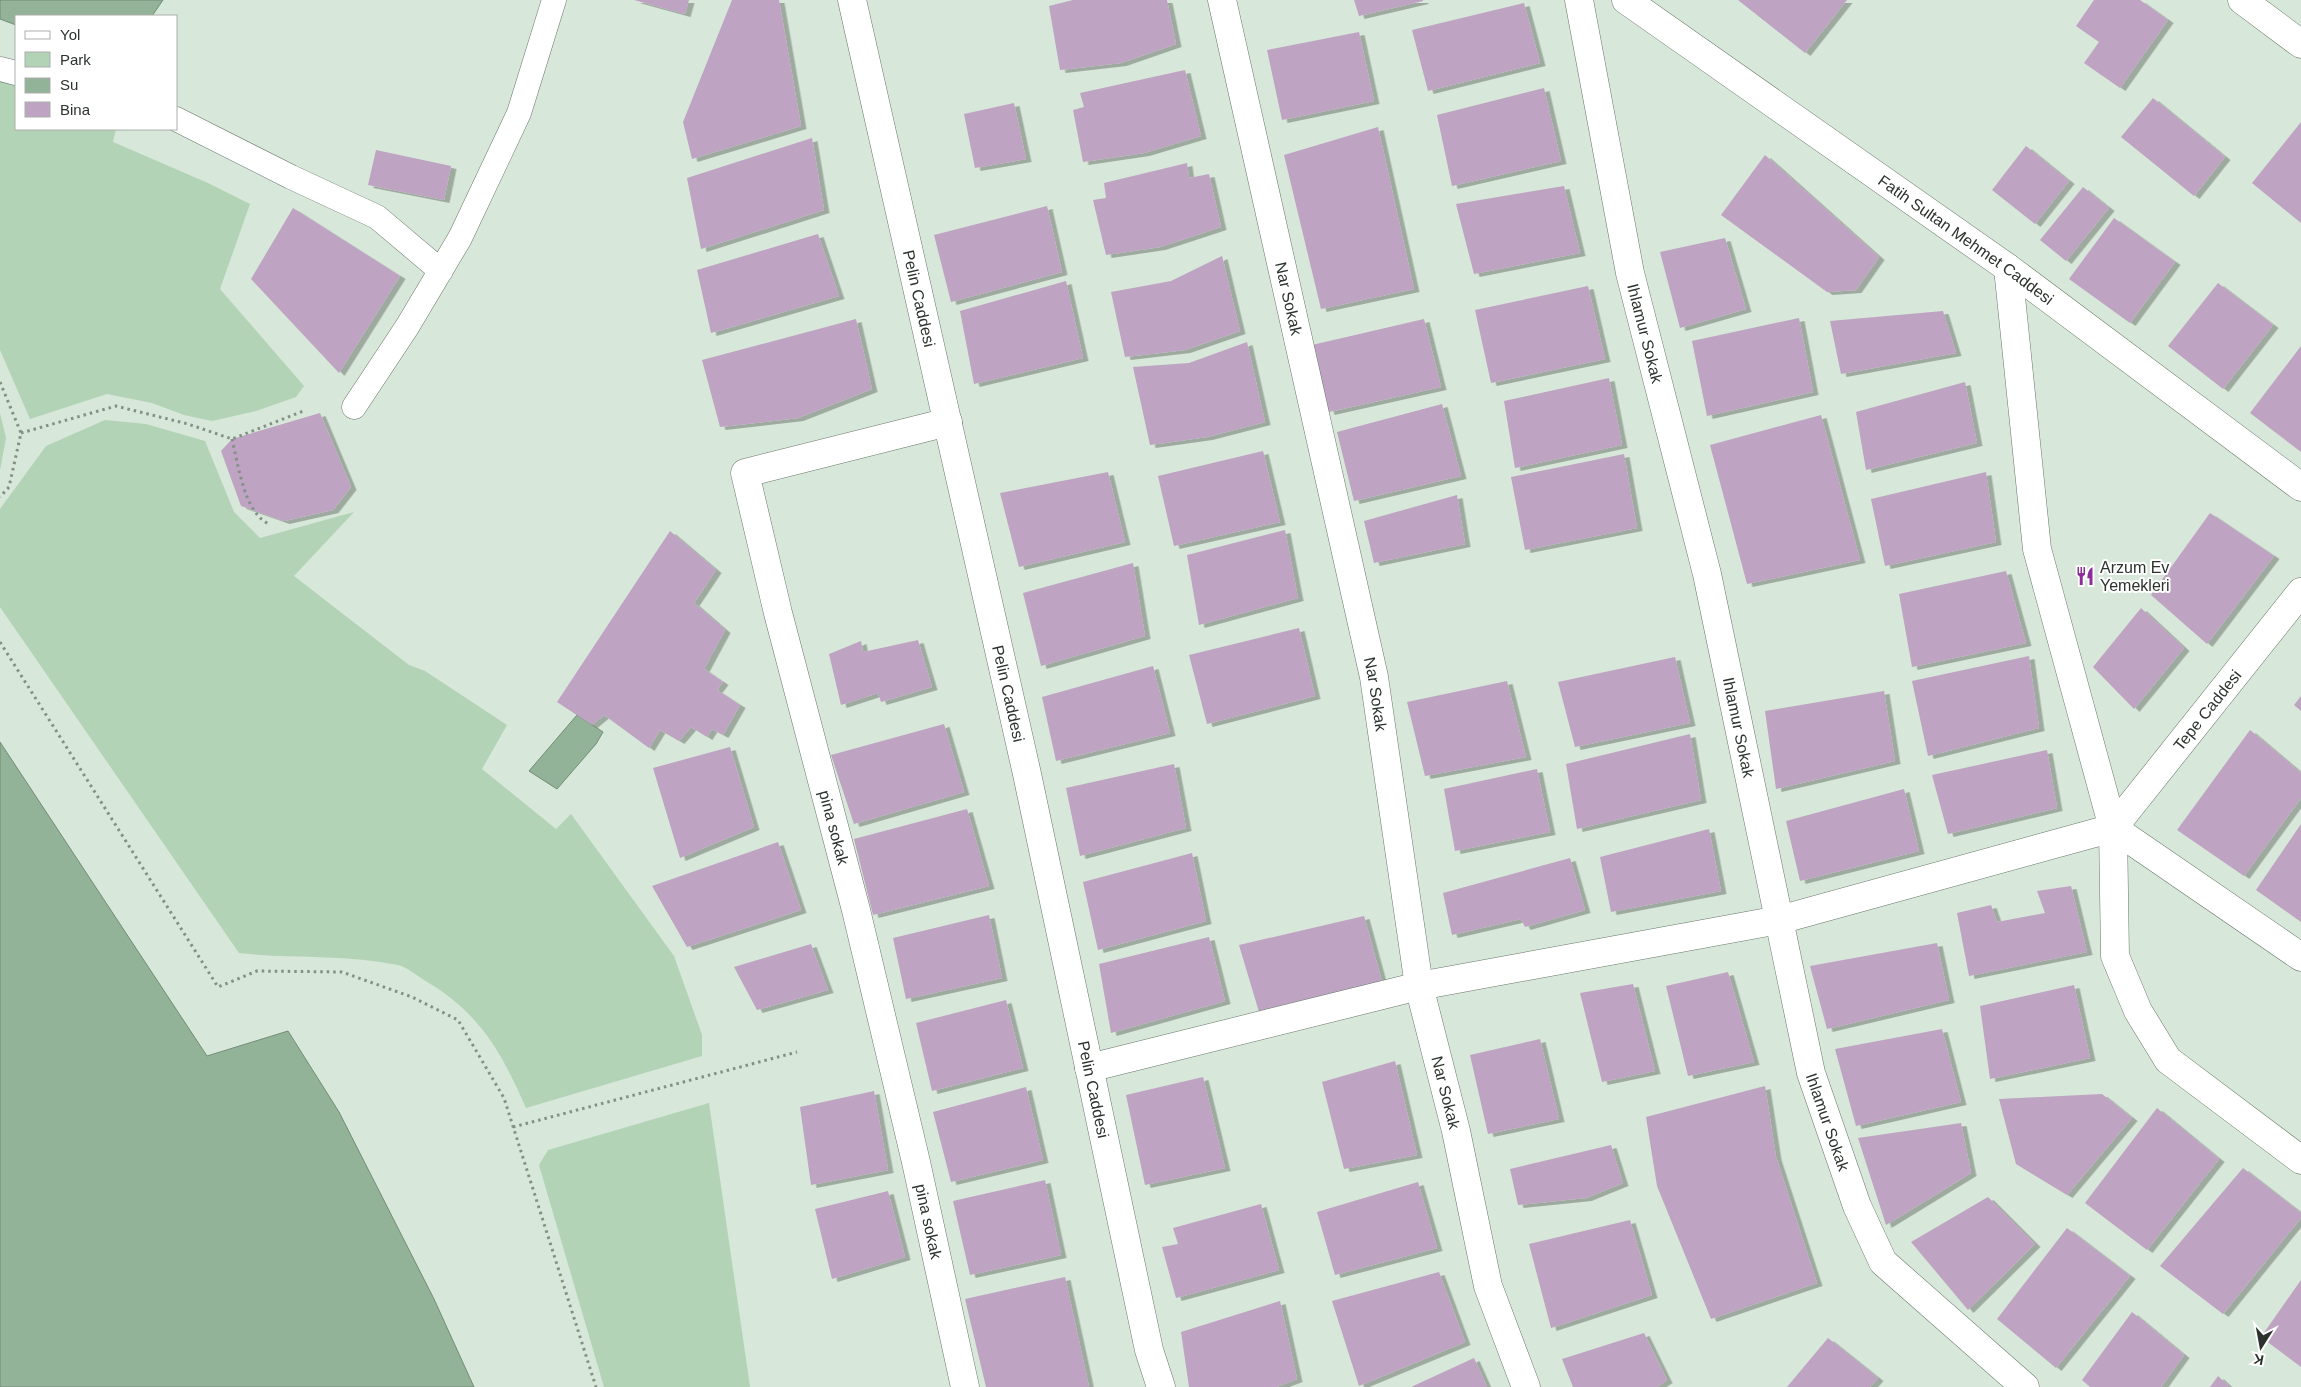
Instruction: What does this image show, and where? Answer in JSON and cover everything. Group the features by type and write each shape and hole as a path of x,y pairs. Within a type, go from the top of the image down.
{"street":[{"name":"Pelin Caddesi","path":"852,0 1027,774 1149,1350 1161,1387"},
{"name":"Nar Sokak","path":"1222,0 1374,677 1419,986 1456,1131 1488,1286 1526,1387"},
{"name":"Ihlamur Sokak","path":"1579,0 1630,273 1707,574 1811,1073 1856,1206 1883,1262 2025,1387"},
{"name":"Fatih Sultan Mehmet Caddesi","path":"1626,0 2008,268 2301,487"},
{"path":"2242,0 2274,9 2301,44"},
{"path":"2008,268 2037,549 2113,828 2115,956 2138,1012 2168,1060 2301,1160"},
{"name":"pina sokak","path":"948,422 745,473 778,613 856,910 916,1162 965,1387"},
{"name":"Tepe Caddesi","path":"2113,828 2301,592"},
{"path":"1089,1068 1419,986 1780,920 2113,828"},
{"path":"2113,828 2301,958"}],"lane":[{"path":"354,407 460,238 519,113 554,0"},
{"path":"0,69 15,73"},
{"path":"178,121 377,217 441,271"}],"path":[{"path":"0,382 21,433 9,487 0,497"},
{"path":"21,433 116,406 188,424 232,440 306,410"},
{"path":"232,440 247,498 262,521 269,524"},
{"path":"0,642 218,987 257,971 342,972 412,997 458,1020 504,1098 596,1387"},
{"path":"513,1127 797,1052"}],"green space":[{"path":"0,79 15,82 15,130 116,130 113,142 208,183 250,204 220,289 304,386 296,397 256,411 212,421 184,415 152,403 107,394 30,419 0,350"},
{"path":"0,413 6,438 0,470"},
{"path":"105,420 146,424 205,441 234,512 260,538 354,512 294,576 409,665 425,671 507,725 482,769 556,829 571,814 674,956 702,1035 702,1056 526,1108 517,1087 497,1051 474,1020 460,1005 405,967 358,959 239,953 0,607 0,509 46,446"},
{"path":"709,1103 750,1387 604,1387 539,1165 548,1150"}],"water":[{"path":"0,0 163,0 153,15 15,15 15,25 0,19"},
{"path":"577,715 603,732 596,744 557,789 529,771"},
{"path":"0,742 207,1056 288,1031 339,1112 434,1299 474,1387 0,1387"}],"building":[{"path":"634,0 689,0 685,14"},
{"path":"732,0 779,0 801,126 692,159 683,122"},
{"path":"1073,0 1167,0 1176,44 1121,63 1060,70 1049,6"},
{"path":"1354,0 1423,0 1423,1 1359,16"},
{"path":"1738,0 1847,0 1805,53"},
{"path":"2094,0 2140,0 2168,20 2120,88 2084,63 2099,42 2076,26"},
{"path":"1524,3 1540,63 1428,91 1412,30"},
{"path":"1359,32 1374,101 1282,120 1267,50"},
{"path":"1185,70 1201,136 1144,153 1083,162 1073,110 1084,107 1080,93"},
{"path":"1544,88 1561,161 1452,186 1437,115"},
{"path":"2153,98 2225,157 2194,196 2121,137"},
{"path":"1014,103 1026,159 975,168 964,114"},
{"path":"2301,122 2301,223 2252,183"},
{"path":"1378,127 1414,289 1321,309 1284,155"},
{"path":"812,138 824,210 701,249 687,178"},
{"path":"2026,146 2069,181 2035,224 1992,190"},
{"path":"376,150 451,166 444,200 368,185"},
{"path":"1765,155 1879,257 1856,290 1827,292 1721,215"},
{"path":"1187,163 1189,178 1209,174 1221,227 1160,247 1106,255 1093,200 1106,198 1104,183"},
{"path":"1564,186 1580,253 1474,274 1456,204"},
{"path":"2083,187 2109,208 2066,261 2040,240"},
{"path":"1047,206 1062,272 951,302 934,235"},
{"path":"293,208 400,276 339,373 251,279"},
{"path":"2114,218 2175,262 2130,323 2069,279"},
{"path":"818,234 839,296 711,333 697,270"},
{"path":"1725,238 1746,309 1680,328 1660,252"},
{"path":"1222,256 1240,331 1185,350 1125,357 1111,292 1171,281"},
{"path":"1066,281 1083,358 974,384 960,311"},
{"path":"2218,283 2273,325 2223,389 2168,346"},
{"path":"1588,286 1605,359 1491,383 1475,310"},
{"path":"1943,311 1956,353 1841,374 1830,321"},
{"path":"1799,318 1813,392 1707,416 1692,341"},
{"path":"856,319 872,389 798,418 720,427 702,360"},
{"path":"1424,319 1441,387 1329,412 1312,345"},
{"path":"1247,342 1265,422 1207,437 1150,445 1133,367 1189,363"},
{"path":"2301,346 2301,452 2250,413"},
{"path":"1609,378 1622,445 1515,468 1504,401"},
{"path":"1965,382 1977,443 1866,470 1856,412"},
{"path":"1442,404 1461,476 1354,501 1337,432"},
{"path":"320,413 351,487 333,510 284,521 241,506 221,451 232,439"},
{"path":"1821,415 1860,560 1747,584 1710,445"},
{"path":"1263,451 1280,522 1174,546 1158,476"},
{"path":"1624,454 1637,528 1525,550 1511,477"},
{"path":"1108,472 1125,542 1019,567 1000,493"},
{"path":"1986,472 1996,542 1885,566 1871,499"},
{"path":"1457,495 1465,544 1374,563 1364,521"},
{"path":"2210,513 2274,556 2207,644 2151,595"},
{"path":"1285,530 1298,598 1199,625 1187,555"},
{"path":"670,531 716,570 694,603 725,630 704,669 723,682 717,690 740,705 723,735 712,729 707,737 691,727 679,741 660,730 649,748 604,715 592,725 557,702"},
{"path":"1133,563 1145,636 1041,666 1023,593"},
{"path":"2006,571 2026,643 1912,667 1899,594"},
{"path":"2141,608 2184,648 2134,709 2093,667"},
{"path":"1299,628 1315,696 1207,724 1189,655"},
{"path":"918,640 932,687 881,702 878,693 841,705 829,654 861,641 863,652"},
{"path":"2029,656 2039,728 1928,756 1912,681"},
{"path":"1675,657 1690,723 1575,747 1558,682"},
{"path":"1153,666 1170,733 1056,761 1042,697"},
{"path":"1507,681 1526,757 1425,776 1407,702"},
{"path":"1884,691 1895,761 1776,789 1765,711"},
{"path":"2301,696 2301,711 2294,705"},
{"path":"944,724 964,792 854,824 831,755"},
{"path":"2250,730 2301,773 2301,798 2244,876 2177,830"},
{"path":"1690,734 1701,800 1577,829 1566,764"},
{"path":"730,747 754,827 680,858 653,768"},
{"path":"2047,750 2057,808 1948,834 1932,775"},
{"path":"1174,764 1186,828 1080,856 1066,788"},
{"path":"1537,769 1550,832 1455,851 1444,789"},
{"path":"1904,789 1919,851 1800,881 1786,821"},
{"path":"967,809 989,886 873,915 854,839"},
{"path":"2301,824 2301,922 2256,890"},
{"path":"1709,829 1721,891 1611,912 1600,857"},
{"path":"778,842 801,910 687,947 652,886"},
{"path":"1192,853 1206,921 1098,950 1083,882"},
{"path":"1570,858 1585,910 1525,927 1521,919 1452,935 1443,893"},
{"path":"2071,886 2087,952 1969,976 1957,913 1991,905 1997,922 2045,913 2037,891"},
{"path":"989,915 1002,978 906,999 893,938"},
{"path":"1364,916 1382,982 1259,1012 1239,945"},
{"path":"1209,937 1225,1001 1111,1033 1099,964"},
{"path":"1937,943 1949,1000 1827,1029 1810,966"},
{"path":"811,944 828,990 757,1010 734,967"},
{"path":"1728,972 1754,1062 1688,1076 1666,986"},
{"path":"1633,984 1655,1071 1602,1082 1580,993"},
{"path":"2074,985 2090,1058 1990,1079 1980,1006"},
{"path":"1006,1000 1023,1068 932,1091 916,1023"},
{"path":"1942,1029 1961,1102 1856,1126 1835,1049"},
{"path":"1540,1039 1559,1119 1488,1134 1470,1055"},
{"path":"1395,1061 1417,1155 1344,1169 1322,1082"},
{"path":"1203,1077 1225,1168 1145,1185 1126,1095"},
{"path":"1765,1086 1776,1157 1817,1283 1711,1319 1657,1186 1646,1117"},
{"path":"1026,1087 1043,1160 951,1182 933,1112"},
{"path":"874,1091 888,1170 811,1185 800,1107"},
{"path":"2102,1094 2132,1118 2067,1195 2016,1164 1999,1099"},
{"path":"2157,1108 2219,1159 2147,1250 2085,1203"},
{"path":"1961,1123 1971,1173 1886,1225 1858,1138"},
{"path":"1611,1145 1623,1183 1586,1198 1518,1205 1510,1169"},
{"path":"2243,1168 2301,1213 2301,1218 2223,1314 2160,1266"},
{"path":"1045,1180 1061,1255 970,1275 953,1201"},
{"path":"1418,1182 1437,1248 1335,1275 1317,1212"},
{"path":"888,1191 905,1257 832,1279 815,1209"},
{"path":"1988,1197 2035,1244 1968,1310 1911,1242"},
{"path":"1261,1204 1279,1270 1176,1298 1162,1247 1178,1244 1173,1228"},
{"path":"1630,1220 1652,1295 1551,1328 1529,1244"},
{"path":"2067,1228 2130,1276 2056,1368 1997,1319"},
{"path":"1439,1272 1465,1342 1359,1386 1332,1301"},
{"path":"1065,1277 1089,1387 986,1387 965,1299"},
{"path":"2301,1280 2301,1367 2261,1337"},
{"path":"1280,1301 1297,1379 1276,1387 1189,1387 1181,1332"},
{"path":"2132,1312 2184,1355 2161,1387 2090,1387 2082,1380"},
{"path":"1644,1333 1667,1380 1657,1387 1573,1387 1562,1359"},
{"path":"1828,1338 1878,1378 1870,1387 1787,1387"},
{"path":"1474,1358 1487,1387 1411,1387"},
{"path":"2218,1376 2230,1387 2210,1387"}],"place":[{"name":"Arzum Ev Yemekleri","path":"2085,576"}]}
